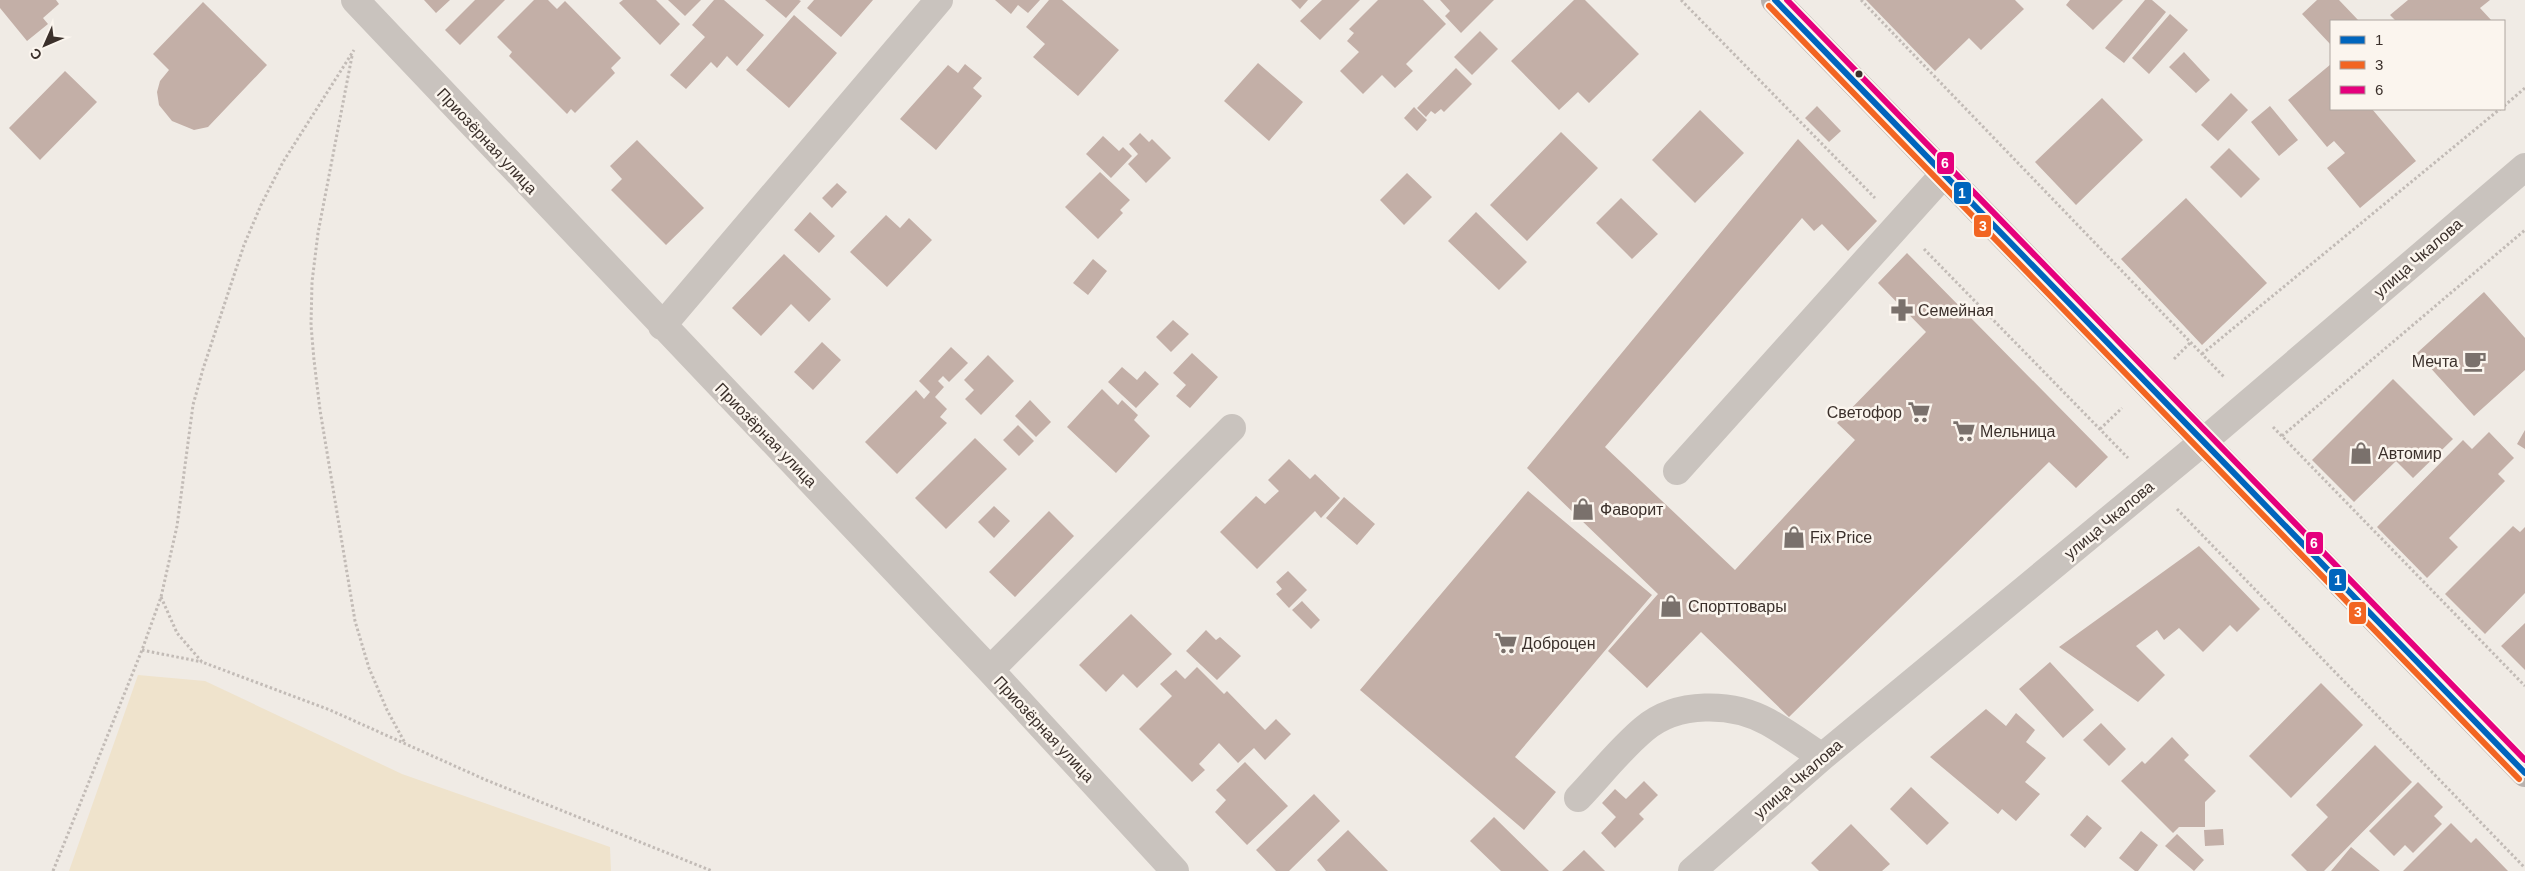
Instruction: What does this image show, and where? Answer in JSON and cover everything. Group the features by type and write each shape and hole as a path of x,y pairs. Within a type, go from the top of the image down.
{"main road":[{"path":"1775,0 2525,773"}],"street":[{"name":"Приозёрная улица","path":"355,0 990,670 1175,871"},
{"path":"662,326 939,0"},
{"name":"улица Чкалова","path":"1692,871 1822,757 2153,484 2525,167"},
{"path":"1677,471 1944,174"},
{"path":"990,670 1232,428"},
{"path":"1578,798 1644,729 1659,719 1692,708 1734,710 1766,721 1822,757"}],"path":[{"path":"1861,0 2191,342"},
{"path":"53,871 142,650 161,597 177,526 194,405 203,369 244,244 261,204 283,162 374,21"},
{"path":"352,53 318,233 312,282 311,325 320,410 355,621 373,677 387,710 405,743"},
{"path":"2505,105 2525,88"},
{"path":"2202,354 2499,110"},
{"path":"2525,230 2282,436 2525,686"},
{"path":"2100,430 2525,868"},
{"path":"161,597 177,633 202,662"},
{"path":"142,650 202,662 305,700 512,791 712,871"}],"sand":[{"path":"138,675 205,681 402,774 610,847 611,871 69,871"}],"building":[{"path":"0,0 56,0 59,4 43,18 48,24 27,41 0,8"},
{"path":"424,0 450,0 436,13"},
{"path":"475,0 505,0 460,45 445,30"},
{"path":"534,0 548,0 557,9 565,1 621,58 611,68 615,73 575,113 571,109 567,114 509,56 512,52 497,37"},
{"path":"623,0 656,0 680,24 660,45 619,3"},
{"path":"668,0 701,0 685,16"},
{"path":"714,0 724,0 764,35 737,66 727,56 717,68 711,62 686,89 670,75 705,37 692,25"},
{"path":"765,0 799,0 801,1 786,18"},
{"path":"814,0 873,0 841,37 807,8"},
{"path":"995,0 1040,0 1028,13 1018,5 1011,14"},
{"path":"1049,0 1062,0 1119,50 1078,96 1033,57 1045,44 1026,27"},
{"path":"1291,0 1308,0 1300,9"},
{"path":"1322,0 1360,0 1320,40 1300,21"},
{"path":"1378,0 1423,0 1446,24 1406,64 1413,71 1395,88 1382,75 1363,94 1340,71 1359,52 1347,41 1354,33 1349,29"},
{"path":"1440,0 1494,0 1461,33 1445,16 1450,11"},
{"path":"1574,0 1585,0 1639,54 1589,103 1578,92 1559,110 1511,61"},
{"path":"1866,0 2015,0 2024,9 1981,50 1969,38 1935,71"},
{"path":"2070,0 2123,0 2093,30 2066,5"},
{"path":"2145,0 2152,0 2166,12 2124,63 2105,48"},
{"path":"2317,0 2339,0 2358,20 2330,20 2330,44 2302,14"},
{"path":"2408,0 2490,0 2480,8 2491,20 2395,20 2390,15"},
{"path":"203,2 267,65 208,127 194,130 172,121 159,105 157,92 160,81 169,70 153,54"},
{"path":"2170,14 2188,30 2149,74 2132,58"},
{"path":"794,15 837,53 789,108 746,70"},
{"path":"1480,31 1498,49 1472,75 1454,57"},
{"path":"2184,52 2210,80 2196,93 2169,67"},
{"path":"1258,63 1303,102 1269,141 1224,101"},
{"path":"965,64 982,78 973,88 982,96 936,150 900,119 948,65 958,73"},
{"path":"2330,65 2330,110 2373,110 2416,161 2360,208 2327,168 2345,153 2334,141 2327,147 2288,100"},
{"path":"1456,68 1472,84 1444,112 1441,109 1435,114 1431,111 1426,117 1417,108"},
{"path":"65,71 97,102 40,160 9,128"},
{"path":"2231,93 2248,110 2218,141 2201,125"},
{"path":"2102,98 2143,140 2076,205 2035,162"},
{"path":"1817,106 1841,131 1829,142 1805,118"},
{"path":"2270,106 2298,140 2279,156 2251,122"},
{"path":"1414,107 1427,120 1417,131 1404,118"},
{"path":"1700,110 1744,153 1695,203 1652,160"},
{"path":"1561,132 1598,168 1527,241 1490,205"},
{"path":"1140,133 1149,142 1152,139 1171,158 1146,183 1128,164 1138,154 1129,144"},
{"path":"1103,136 1119,151 1123,147 1132,156 1111,178 1086,154"},
{"name":"Мельница","path":"1798,139 1877,221 1848,251 1822,224 1814,231 1802,218 1605,447 1735,570 1855,440 1837,423 1926,332 1878,283 1907,253 2108,457 2076,488 2049,462 1789,717 1701,632 1647,688 1608,651 1658,594 1527,468"},
{"path":"637,140 704,208 666,245 611,190 622,179 610,166"},
{"path":"2229,148 2260,179 2241,198 2210,167"},
{"path":"1100,172 1130,200 1120,210 1123,213 1098,239 1065,207"},
{"path":"1407,173 1432,197 1404,225 1380,200"},
{"path":"837,183 847,192 832,208 822,198"},
{"path":"1621,198 1658,234 1632,259 1596,223"},
{"path":"2186,198 2267,283 2202,345 2121,259"},
{"path":"810,212 835,236 819,253 794,230"},
{"path":"1476,212 1527,262 1499,290 1448,241"},
{"path":"886,215 900,228 909,218 932,240 887,287 850,252"},
{"path":"784,254 831,299 809,322 791,304 761,336 732,308"},
{"path":"1093,259 1107,271 1088,295 1073,283"},
{"name":"Мечта","path":"2484,292 2525,338 2525,370 2474,416 2417,353"},
{"path":"1173,320 1189,334 1171,352 1156,337"},
{"path":"822,342 841,360 813,390 794,372"},
{"path":"951,347 968,363 949,382 943,376 938,381 944,387 935,397 947,409 940,417 947,423 897,474 865,442 916,390 924,399 930,392 919,381"},
{"path":"1192,353 1218,377 1190,408 1176,396 1186,385 1173,373"},
{"path":"988,355 1014,381 981,415 965,399 974,390 964,380"},
{"path":"1122,367 1137,380 1145,371 1159,384 1136,408 1108,382"},
{"path":"2393,379 2453,439 2413,478 2396,461 2354,502 2312,460"},
{"path":"1102,389 1118,405 1122,400 1138,415 1134,420 1150,436 1116,473 1067,427"},
{"path":"1030,400 1051,422 1036,437 1015,416"},
{"path":"1018,425 1034,441 1019,456 1003,440"},
{"path":"2525,430 2525,449 2517,444"},
{"path":"2489,432 2514,458 2498,474 2505,481 2449,538 2458,547 2427,578 2377,527 2463,440 2472,449"},
{"path":"975,438 1007,469 946,529 915,498"},
{"path":"1289,459 1310,479 1315,474 1340,498 1321,518 1315,511 1257,569 1220,532 1256,496 1265,504 1279,491 1268,480"},
{"name":"Доброцен","path":"1528,491 1652,595 1515,757 1556,792 1524,830 1360,690"},
{"path":"1344,497 1375,524 1357,545 1326,518"},
{"path":"994,506 1010,521 994,538 978,522"},
{"path":"1049,511 1074,536 1015,597 989,572"},
{"path":"2513,526 2520,532 2525,527 2525,593 2485,634 2445,594"},
{"path":"2199,546 2260,609 2237,632 2230,625 2203,652 2179,628 2164,640 2157,630 2136,646 2165,675 2138,702 2059,647"},
{"path":"1288,571 1307,590 1289,608 1276,594 1282,589 1276,582"},
{"path":"1302,601 1320,620 1311,629 1292,610"},
{"path":"1131,614 1172,654 1137,688 1123,674 1106,692 1079,665"},
{"path":"2525,623 2525,670 2501,646"},
{"path":"1206,630 1216,640 1220,637 1241,656 1217,680 1186,651"},
{"path":"2050,662 2094,710 2063,738 2019,689"},
{"path":"1197,667 1224,694 1227,691 1265,730 1276,719 1291,734 1265,760 1254,748 1238,763 1219,743 1199,764 1205,770 1192,782 1139,729 1172,696 1160,684 1176,670 1185,679"},
{"path":"2321,683 2363,725 2291,798 2249,756"},
{"path":"1986,709 2006,726 2016,713 2035,730 2026,742 2046,758 2025,782 2040,794 2016,821 2002,809 1998,814 1930,757"},
{"path":"2101,723 2126,749 2109,766 2083,740"},
{"path":"2172,737 2189,755 2184,760 2216,791 2205,802 2205,827 2179,827 2173,833 2121,781 2142,761 2145,764"},
{"path":"2375,745 2412,782 2324,871 2307,871 2291,855 2328,817 2316,805"},
{"path":"1245,762 1288,806 1247,845 1215,812 1226,800 1216,790"},
{"path":"1644,781 1658,795 1639,814 1644,819 1615,848 1601,833 1616,817 1602,803 1615,789 1626,799"},
{"path":"2418,782 2443,807 2434,816 2442,824 2413,853 2405,845 2394,856 2369,831"},
{"path":"1911,787 1949,823 1927,845 1890,809"},
{"path":"1314,794 1340,821 1289,871 1276,871 1256,850"},
{"path":"2087,815 2102,828 2085,848 2070,835"},
{"path":"1494,817 1549,871 1501,871 1470,841"},
{"path":"2451,823 2471,843 2476,838 2508,871 2403,871"},
{"path":"1851,824 1890,864 1882,871 1819,871 1811,863"},
{"path":"2223,829 2224,845 2205,846 2204,830"},
{"path":"1348,830 1388,871 1326,871 1317,860"},
{"path":"2141,831 2158,845 2138,871 2135,871 2119,858"},
{"path":"2177,834 2204,860 2194,871 2165,846"},
{"path":"2351,847 2380,871 2331,871"},
{"path":"1584,850 1605,871 1562,871"}],"transit line":[{"name":"1","path":"1775,0 2525,773"},
{"name":"6","path":"1787,0 2525,760"},
{"name":"3","path":"1769,6 2519,779"}],"place":[{"name":"Семейная","path":"1902,310"},
{"name":"Мечта","path":"2475,361"},
{"name":"Светофор","path":"1919,412"},
{"name":"Мельница","path":"1964,431"},
{"name":"Автомир","path":"2361,453"},
{"name":"Фаворит","path":"1583,509"},
{"name":"Fix Price","path":"1794,537"},
{"name":"Спорттовары","path":"1671,606"},
{"name":"Доброцен","path":"1506,643"}]}
